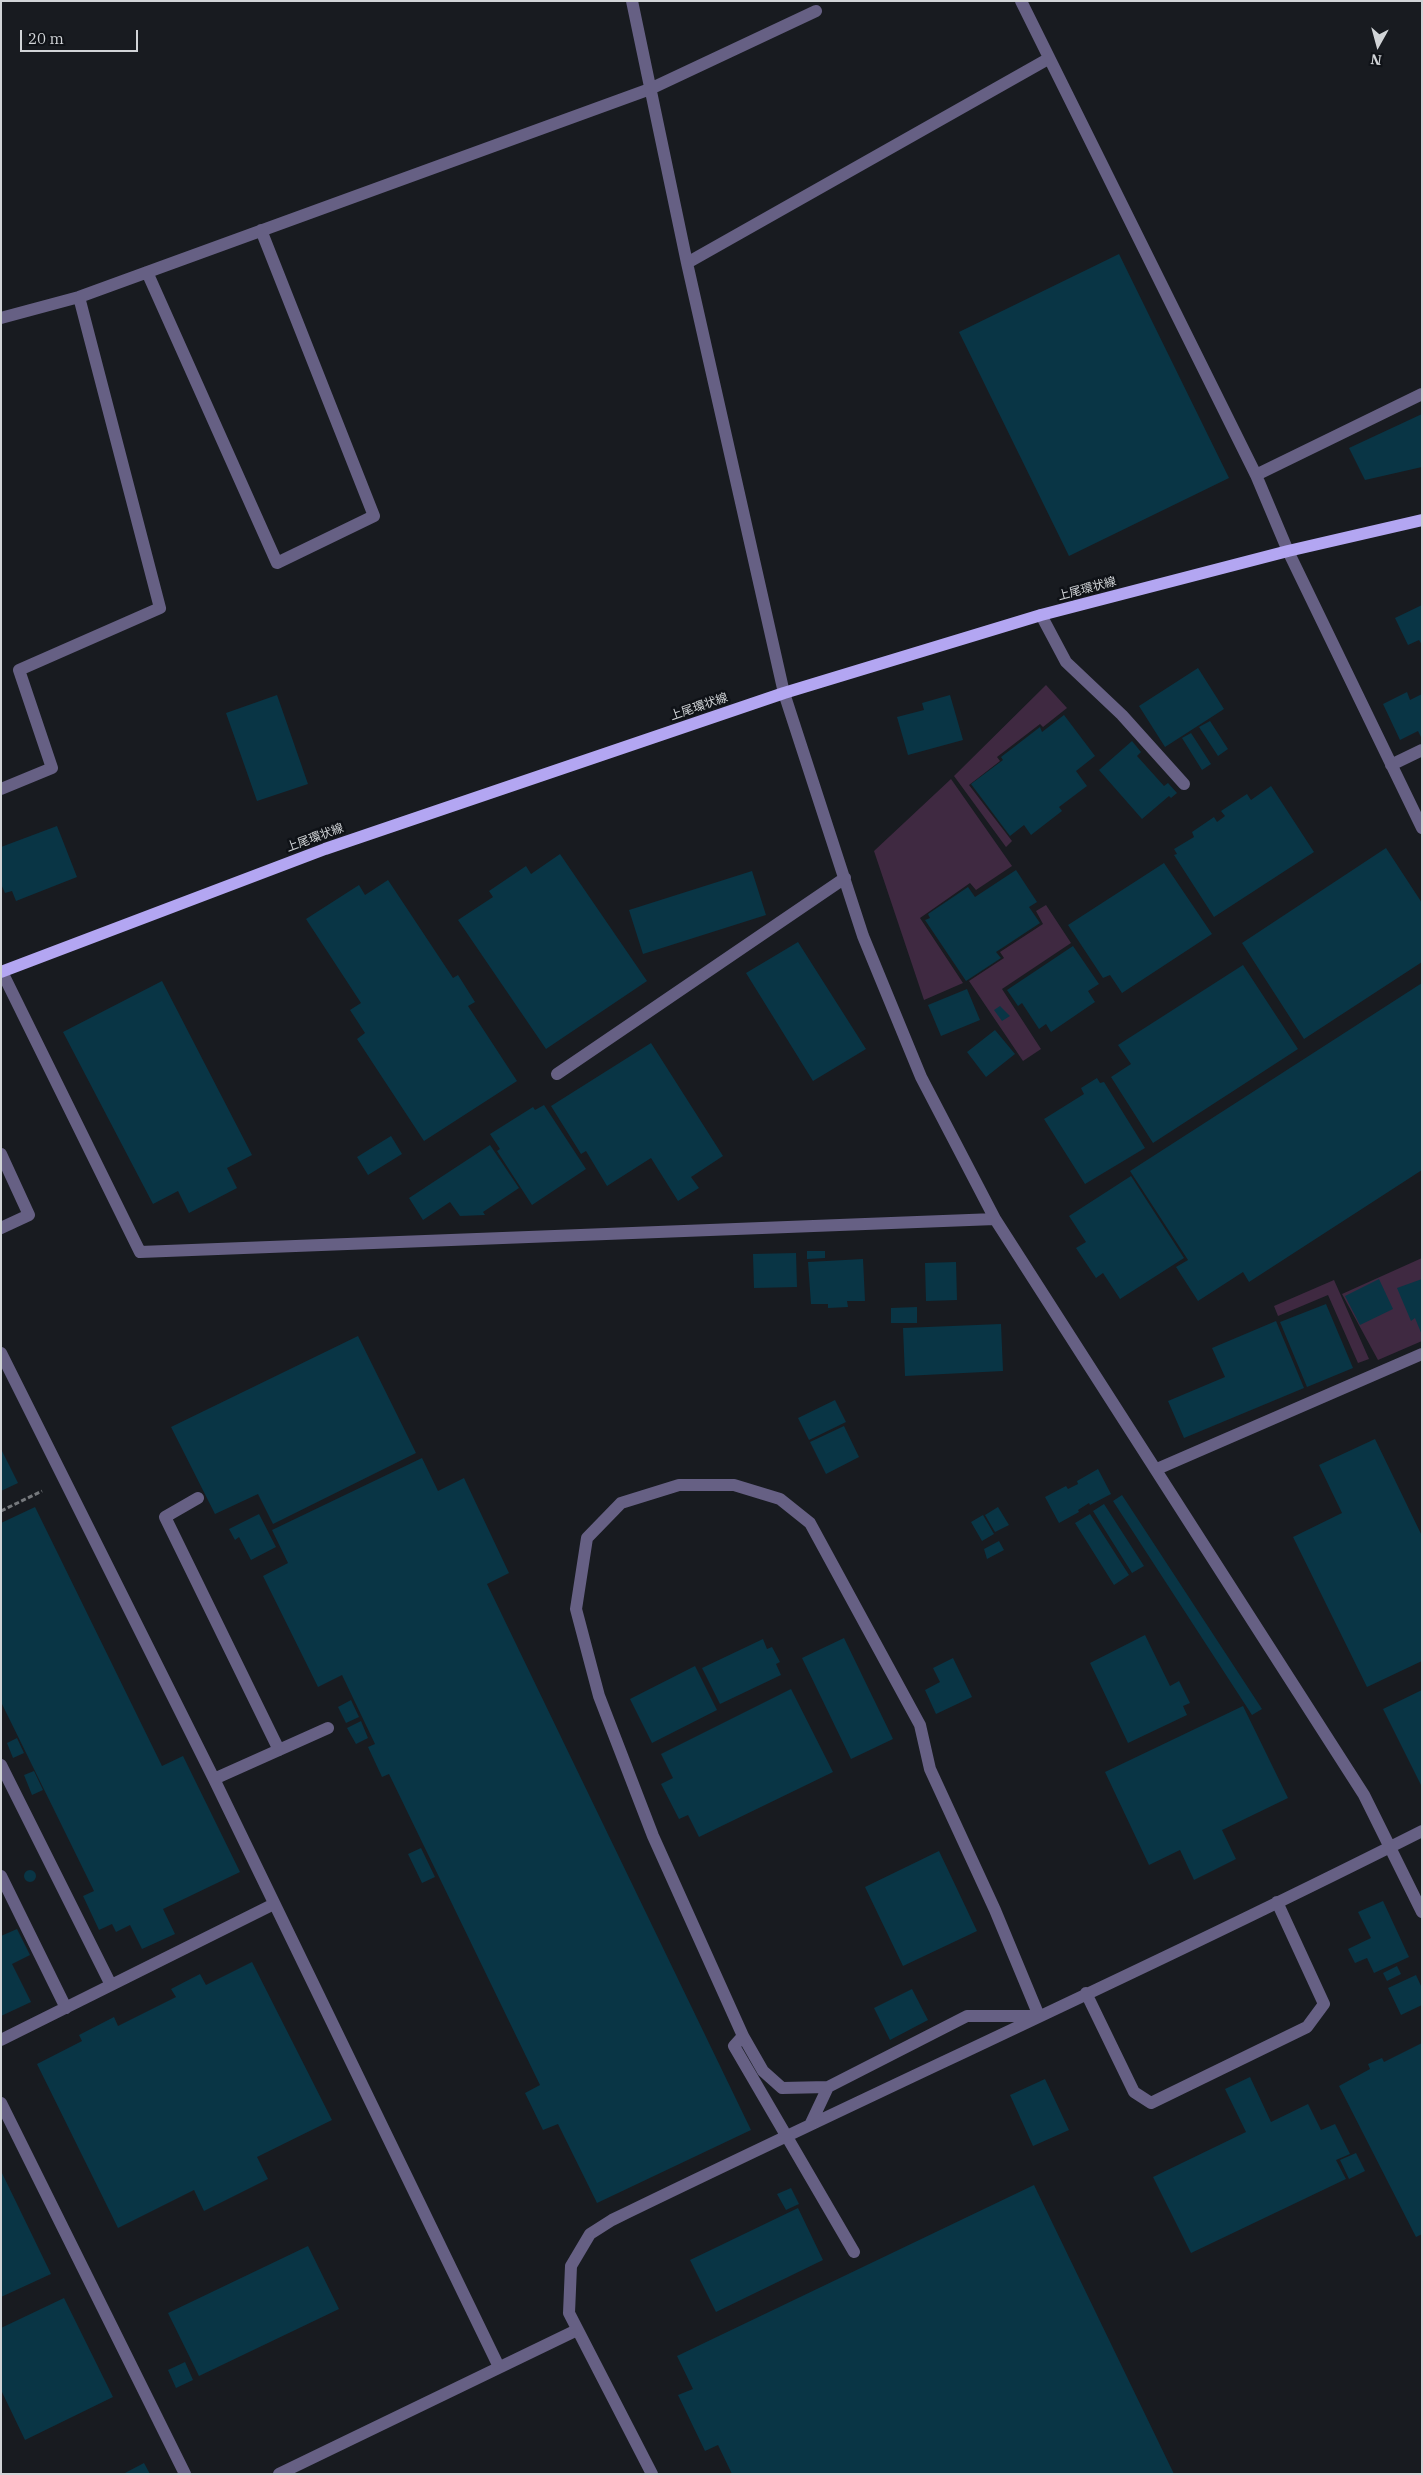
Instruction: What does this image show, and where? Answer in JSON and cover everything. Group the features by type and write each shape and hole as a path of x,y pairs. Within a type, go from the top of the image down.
{"main road":[{"name":"上尾環状線","path":"2,972 325,849 784,693 1041,615 1288,550 1422,520"}],"street":[{"path":"632,1 687,263 784,693 864,936 920,1077 995,1219 1157,1469 1364,1795 1422,1912"},
{"path":"1021,1 1048,59 1256,475 1288,550 1422,828"},
{"path":"1,318 79,297 650,89 816,11"},
{"path":"687,263 1048,59"},
{"path":"146,272 277,563 374,516 262,230"},
{"path":"1,789 52,768 20,670 160,608 79,297"},
{"path":"1256,475 1422,394"},
{"path":"1041,615 1066,662 1122,715 1184,784"},
{"path":"1392,765 1422,750"},
{"path":"557,1074 845,878"},
{"path":"2,972 140,1252 995,1219"},
{"path":"1,1154 29,1215 1,1228"},
{"path":"1,1353 214,1779 499,2367"},
{"path":"1157,1469 1422,1354"},
{"path":"679,1485 734,1485 780,1499 810,1523 920,1725 930,1769 995,1910 1039,2016 967,2016 828,2087 782,2088 763,2071 743,2036 649,1826 599,1696 576,1609 587,1538 621,1503 679,1485"},
{"path":"198,1498 164,1517 279,1750"},
{"path":"214,1779 328,1728"},
{"path":"1,1765 111,1985"},
{"path":"652,2474 568,2313 571,2266 590,2234 612,2220 811,2123 1086,1994 1422,1831"},
{"path":"1,1876 66,2008"},
{"path":"1086,1994 1134,2092 1151,2103 1307,2027 1324,2004 1277,1902"},
{"path":"1,2040 274,1904"},
{"path":"743,2036 734,2046 854,2252"},
{"path":"811,2123 828,2087"},
{"path":"1,2103 185,2474"},
{"path":"279,2474 577,2330"}],"path":[{"path":"1,1511 65,1480"}],"shaded area":[{"path":"1046,685 1067,708 1043,727 1040,724 997,757 1000,761 969,785 1012,841 1006,847 954,776"},
{"path":"951,779 1012,866 976,890 970,883 920,918 963,983 924,1000 874,851"},
{"path":"1046,905 1071,943 1002,989 1041,1049 1023,1061 969,981 1004,958 1000,952 1043,924 1036,911"},
{"path":"1422,1258 1422,1341 1378,1360 1342,1294"},
{"path":"1334,1280 1369,1359 1358,1363 1328,1295 1278,1316 1274,1306"}],"building":[{"path":"1119,254 1229,478 1069,556 959,332"},
{"path":"1422,414 1422,467 1365,480 1349,448"},
{"path":"1422,605 1422,645 1419,640 1408,645 1395,618"},
{"path":"1198,668 1224,709 1165,747 1139,706"},
{"path":"1407,692 1410,700 1422,694 1422,739 1418,731 1400,740 1383,704"},
{"path":"277,695 308,784 257,801 226,713"},
{"path":"950,695 963,740 908,755 897,717 924,710 922,703"},
{"path":"1064,715 1095,756 1076,771 1087,786 1059,807 1062,811 1031,835 1024,825 1010,836 971,784 1003,760 1001,757 1040,727 1042,732"},
{"path":"1210,721 1228,749 1218,756 1199,727"},
{"path":"1191,733 1211,764 1202,770 1182,738"},
{"path":"1132,741 1141,752 1137,756 1164,786 1168,783 1177,793 1171,798 1169,796 1142,819 1099,770"},
{"path":"1271,786 1314,852 1214,917 1174,855 1177,854 1174,849 1194,837 1192,832 1214,817 1217,822 1225,816 1221,811 1247,794 1251,800"},
{"path":"57,826 77,877 16,901 12,891 5,893 1,884 1,847"},
{"path":"1386,848 1422,903 1422,962 1304,1039 1242,943"},
{"path":"560,854 647,981 546,1049 458,920 493,897 489,891 526,866 531,874"},
{"path":"1164,863 1212,934 1122,993 1110,975 1103,978 1068,925"},
{"path":"1016,870 1037,902 1029,907 1040,923 996,952 1001,958 966,981 925,920 930,918 928,914 968,887 975,897"},
{"path":"752,871 766,915 643,954 629,910"},
{"path":"388,880 453,978 458,975 475,1002 468,1006 517,1081 424,1141 357,1039 365,1033 350,1010 361,1003 306,919 359,885 365,895"},
{"path":"798,942 866,1049 813,1081 746,973"},
{"path":"1073,946 1099,984 1088,991 1095,1002 1051,1032 1046,1024 1039,1029 1022,1003 1018,1006 1007,990"},
{"path":"1243,965 1298,1049 1153,1143 1111,1077 1131,1064 1118,1045"},
{"path":"162,981 252,1155 227,1168 237,1188 189,1213 178,1191 153,1204 63,1032"},
{"path":"1422,983 1422,1170 1249,1282 1243,1272 1198,1301 1176,1267 1188,1260 1130,1171"},
{"path":"967,989 980,1020 941,1036 928,1005"},
{"path":"1000,1006 1010,1016 1002,1021 994,1010"},
{"path":"995,1030 1015,1054 986,1077 967,1052"},
{"path":"651,1043 723,1156 691,1177 699,1188 678,1201 651,1158 607,1186 586,1151 581,1154 551,1106"},
{"path":"1097,1078 1100,1083 1104,1082 1145,1148 1085,1184 1044,1119 1084,1094 1081,1088"},
{"path":"544,1105 586,1169 532,1205 497,1151 500,1149 490,1134 533,1107 535,1110"},
{"path":"391,1136 402,1154 368,1175 357,1157"},
{"path":"490,1145 519,1188 483,1212 485,1215 460,1216 450,1202 423,1220 409,1198"},
{"path":"1131,1176 1184,1258 1120,1299 1103,1273 1096,1278 1076,1248 1086,1242 1069,1216"},
{"path":"807,1251 825,1251 825,1258 807,1259"},
{"path":"796,1253 797,1287 754,1288 753,1254"},
{"path":"863,1259 865,1301 847,1301 848,1307 828,1308 828,1304 811,1304 808,1262"},
{"path":"956,1262 957,1300 926,1301 925,1263"},
{"path":"1379,1279 1393,1309 1360,1325 1345,1296"},
{"path":"1422,1279 1422,1335 1415,1318 1411,1321 1397,1288"},
{"path":"1326,1304 1353,1368 1307,1387 1280,1322"},
{"path":"917,1307 917,1323 891,1323 891,1308"},
{"path":"1276,1321 1304,1388 1184,1438 1168,1401 1225,1377 1212,1348"},
{"path":"1001,1324 1003,1371 905,1376 903,1328"},
{"path":"358,1336 416,1453 273,1524 258,1494 215,1514 171,1427"},
{"path":"835,1400 846,1422 809,1440 798,1418"},
{"path":"844,1426 859,1457 826,1474 810,1442"},
{"path":"1375,1439 1422,1536 1422,1661 1367,1687 1293,1537 1342,1513 1319,1465"},
{"path":"1,1449 18,1483 1,1491"},
{"path":"422,1458 438,1491 464,1478 509,1573 487,1584 751,2130 597,2203 558,2124 543,2130 525,2093 540,2085 389,1774 382,1777 368,1747 375,1744 342,1675 318,1687 263,1576 288,1563 272,1530"},
{"path":"1098,1469 1111,1494 1090,1505 1089,1503 1078,1510 1079,1512 1059,1523 1045,1497 1066,1486 1068,1489 1078,1484 1077,1481"},
{"path":"1122,1495 1262,1709 1252,1715 1113,1501"},
{"path":"1104,1504 1144,1566 1132,1573 1093,1511"},
{"path":"35,1507 162,1766 183,1756 240,1872 163,1909 175,1934 142,1949 130,1925 116,1932 112,1924 99,1930 83,1896 94,1891 1,1702 1,1523"},
{"path":"998,1507 1009,1525 995,1532 985,1515"},
{"path":"259,1514 276,1547 251,1560 239,1537 235,1540 229,1529"},
{"path":"1090,1514 1129,1575 1114,1585 1075,1523"},
{"path":"983,1515 994,1534 982,1541 971,1522"},
{"path":"999,1541 1004,1550 987,1559 984,1549"},
{"path":"1145,1635 1170,1686 1179,1681 1190,1703 1183,1706 1187,1715 1128,1743 1090,1663"},
{"path":"844,1638 893,1739 851,1759 802,1658"},
{"path":"763,1639 767,1649 772,1647 780,1662 776,1664 781,1675 720,1704 702,1668"},
{"path":"953,1658 972,1697 936,1714 925,1690 940,1682 933,1668"},
{"path":"695,1666 717,1710 652,1743 630,1699"},
{"path":"791,1689 833,1772 699,1837 688,1815 679,1819 661,1784 673,1778 661,1754"},
{"path":"1422,1690 1422,1787 1383,1709"},
{"path":"351,1700 359,1717 346,1723 338,1707"},
{"path":"1243,1706 1288,1798 1222,1830 1236,1859 1194,1880 1180,1850 1149,1865 1105,1772"},
{"path":"361,1721 368,1738 356,1744 347,1728"},
{"path":"17,1738 24,1753 13,1758 7,1743"},
{"path":"34,1771 43,1790 32,1795 24,1775"},
{"path":"421,1848 435,1877 422,1883 408,1854"},
{"path":"939,1851 977,1931 903,1966 865,1887"},
{"path":"32,1870 35,1871 35,1881 28,1882 25,1881 24,1874 25,1871"},
{"path":"1383,1901 1409,1957 1374,1973 1367,1958 1355,1963 1348,1949 1371,1938 1358,1912"},
{"path":"17,1929 30,1955 12,1964 31,2002 1,2016 1,1936"},
{"path":"252,1962 332,2120 257,2157 268,2179 204,2211 194,2190 118,2228 37,2064 82,2041 79,2035 114,2017 118,2026 176,1997 171,1989 200,1974 206,1985"},
{"path":"1397,1966 1401,1974 1387,1981 1383,1973"},
{"path":"1416,1975 1422,1988 1422,2005 1401,2015 1388,1988"},
{"path":"912,1989 928,2020 890,2040 874,2008"},
{"path":"1422,2043 1422,2234 1416,2237 1339,2086 1370,2069 1368,2064 1382,2058 1384,2062"},
{"path":"1250,2077 1271,2122 1308,2104 1321,2130 1335,2124 1350,2154 1336,2160 1346,2179 1191,2253 1153,2177 1246,2132 1225,2089"},
{"path":"1045,2079 1069,2130 1033,2146 1010,2095"},
{"path":"1356,2153 1365,2171 1349,2179 1340,2160"},
{"path":"1,2171 51,2274 1,2297"},
{"path":"1034,2185 1174,2474 732,2474 718,2445 705,2451 678,2395 693,2389 677,2356"},
{"path":"791,2188 799,2204 786,2210 777,2194"},
{"path":"798,2208 823,2260 716,2312 690,2260"},
{"path":"308,2246 339,2309 199,2376 168,2313"},
{"path":"64,2298 113,2397 25,2440 1,2390 1,2328"},
{"path":"185,2362 193,2380 176,2388 168,2370"},
{"path":"144,2463 150,2474 123,2474"}]}
